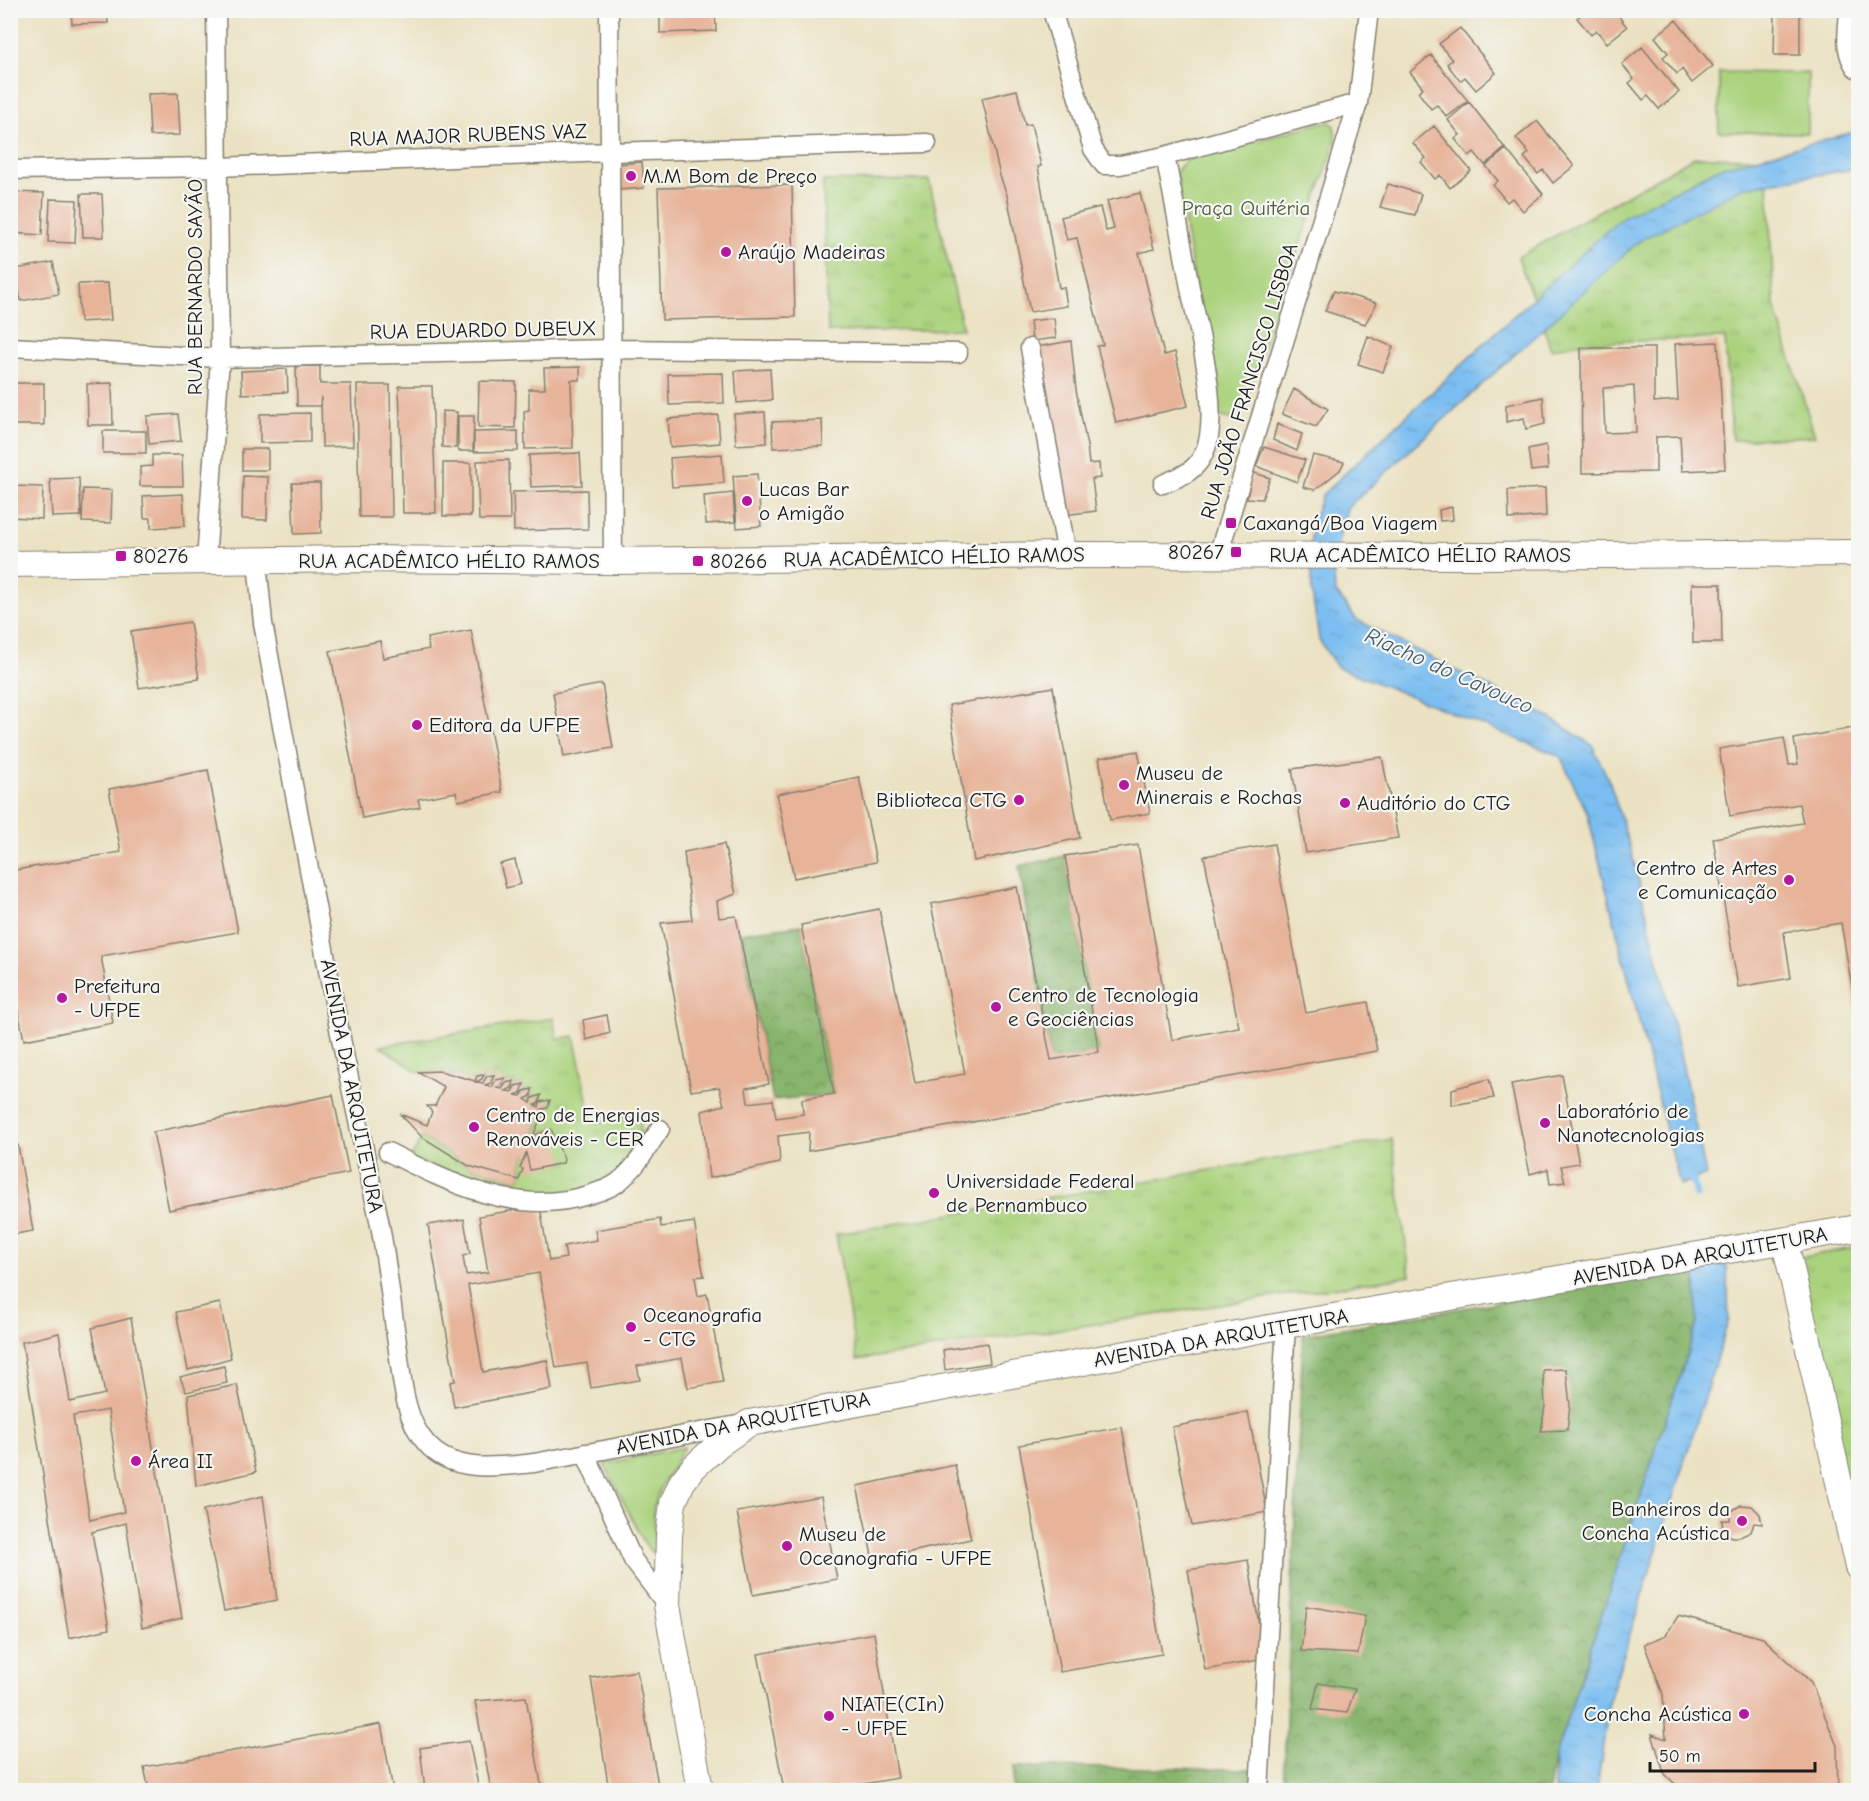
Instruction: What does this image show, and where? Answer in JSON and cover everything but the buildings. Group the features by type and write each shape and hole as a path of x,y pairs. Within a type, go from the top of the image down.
{"street":[{"name":"RUA BERNARDO SAYÃO","path":"206,562 220,358 216,10"},
{"path":"609,10 613,561"},
{"path":"1052,10 1093,149 1104,165 1120,165 1165,156 1358,103"},
{"name":"RUA JOÃO FRANCISCO LISBOA","path":"1218,555 1358,103 1369,10"},
{"path":"1849,10 1846,45 1849,59 1858,68"},
{"name":"RUA MAJOR RUBENS VAZ","path":"10,170 218,167 927,143"},
{"path":"1163,484 1187,474 1197,465 1204,455 1211,426 1208,380 1165,156"},
{"name":"RUA EDUARDO DUBEUX","path":"10,347 220,358 612,349 958,353"},
{"path":"1030,348 1067,555"},
{"name":"RUA ACADÊMICO HÉLIO RAMOS","path":"10,564 354,559 613,561 1067,555 1858,553"},
{"name":"AVENIDA DA ARQUITETURA","path":"257,561 263,623 338,1020 379,1220 406,1400 411,1417 425,1443 438,1454 472,1467 513,1466 1286,1325 1858,1228"},
{"path":"388,1152 427,1172 500,1199 530,1203 574,1200 615,1184 639,1161 660,1129"},
{"path":"1785,1242 1858,1567"},
{"path":"1259,1791 1286,1325"},
{"path":"700,1791 667,1605 669,1536 673,1503 682,1482 694,1467 718,1444 749,1422"},
{"name":"AVENIDA DA ARQUITETURA","path":"585,1453 633,1560 667,1605"}],"green space":[{"path":"1719,72 1808,73 1808,133 1719,132"},
{"name":"Praça Quitéria","path":"1330,122 1334,126 1336,140 1238,421 1217,416 1176,172 1186,160"},
{"path":"1694,157 1767,158 1774,305 1815,436 1732,440 1725,338 1578,343 1551,349 1518,257"},
{"path":"929,180 963,329 828,332 823,181"},
{"path":"1065,856 1099,1052 1051,1060 1019,866"},
{"path":"801,925 834,1094 773,1100 740,933"},
{"path":"553,1018 557,1039 574,1036 592,1123 640,1112 641,1138 638,1153 609,1182 562,1196 499,1193 410,1159 422,1137 469,1166 519,1180 523,1169 520,1168 526,1153 551,1129 533,1136 544,1111 542,1109 548,1108 549,1101 540,1102 539,1107 535,1105 539,1102 541,1095 532,1098 531,1103 525,1099 531,1096 532,1089 524,1091 521,1096 515,1095 521,1093 523,1085 515,1086 512,1092 506,1091 512,1088 514,1081 506,1083 502,1089 497,1088 502,1085 504,1078 492,1087 485,1085 491,1083 494,1076 487,1077 483,1083 476,1082 482,1079 483,1075 477,1076 475,1081 440,1071 418,1072 380,1046"},
{"path":"1392,1139 1410,1276 857,1360 836,1234"},
{"path":"1858,1247 1858,1549 1798,1258"},
{"path":"1696,1269 1697,1324 1555,1756 1549,1790 1283,1790 1303,1335"},
{"path":"684,1447 662,1485 653,1509 657,1549 651,1552 604,1464"},
{"path":"1014,1767 1262,1769 1260,1790 1013,1790"}],"water":[{"path":"1858,131 1858,168 1744,187 1639,241 1347,508 1333,563 1335,591 1357,620 1550,718 1592,745 1610,783 1633,858 1676,1035 1706,1175 1680,1185 1587,812 1560,756 1337,667 1319,640 1312,592 1310,549 1312,524 1322,495 1620,219 1719,168"},
{"path":"1718,1263 1727,1267 1729,1319 1609,1701 1597,1790 1554,1790 1555,1756 1697,1324 1696,1269 1703,1265"}],"waterway":[{"name":"Riacho do Cavouco","path":"1691,1171 1696,1195"}],"place":[{"name":"M.M Bom de Preço","path":"631,176"},
{"name":"Araújo Madeiras","path":"726,252"},
{"name":"Lucas Bar o Amigão","path":"747,501"},
{"name":"Caxangá/Boa Viagem","path":"1231,523"},
{"name":"80267","path":"1236,552"},
{"name":"80276","path":"121,556"},
{"name":"80266","path":"698,561"},
{"name":"Editora da UFPE","path":"417,725"},
{"name":"Museu de Minerais e Rochas","path":"1124,785"},
{"name":"Biblioteca CTG","path":"1019,800"},
{"name":"Auditório do CTG","path":"1345,803"},
{"name":"Centro de Artes e Comunicação","path":"1789,880"},
{"name":"Prefeitura - UFPE","path":"62,998"},
{"name":"Centro de Tecnologia e Geociências","path":"996,1007"},
{"name":"Laboratório de Nanotecnologias","path":"1545,1123"},
{"name":"Centro de Energias Renováveis - CER","path":"474,1127"},
{"name":"Universidade Federal de Pernambuco","path":"934,1193"},
{"name":"Oceanografia - CTG","path":"631,1327"},
{"name":"Área II","path":"136,1461"},
{"name":"Banheiros da Concha Acústica","path":"1742,1521"},
{"name":"Museu de Oceanografia - UFPE","path":"787,1546"},
{"name":"Concha Acústica","path":"1744,1714"},
{"name":"NIATE(CIn) - UFPE","path":"829,1716"}]}
